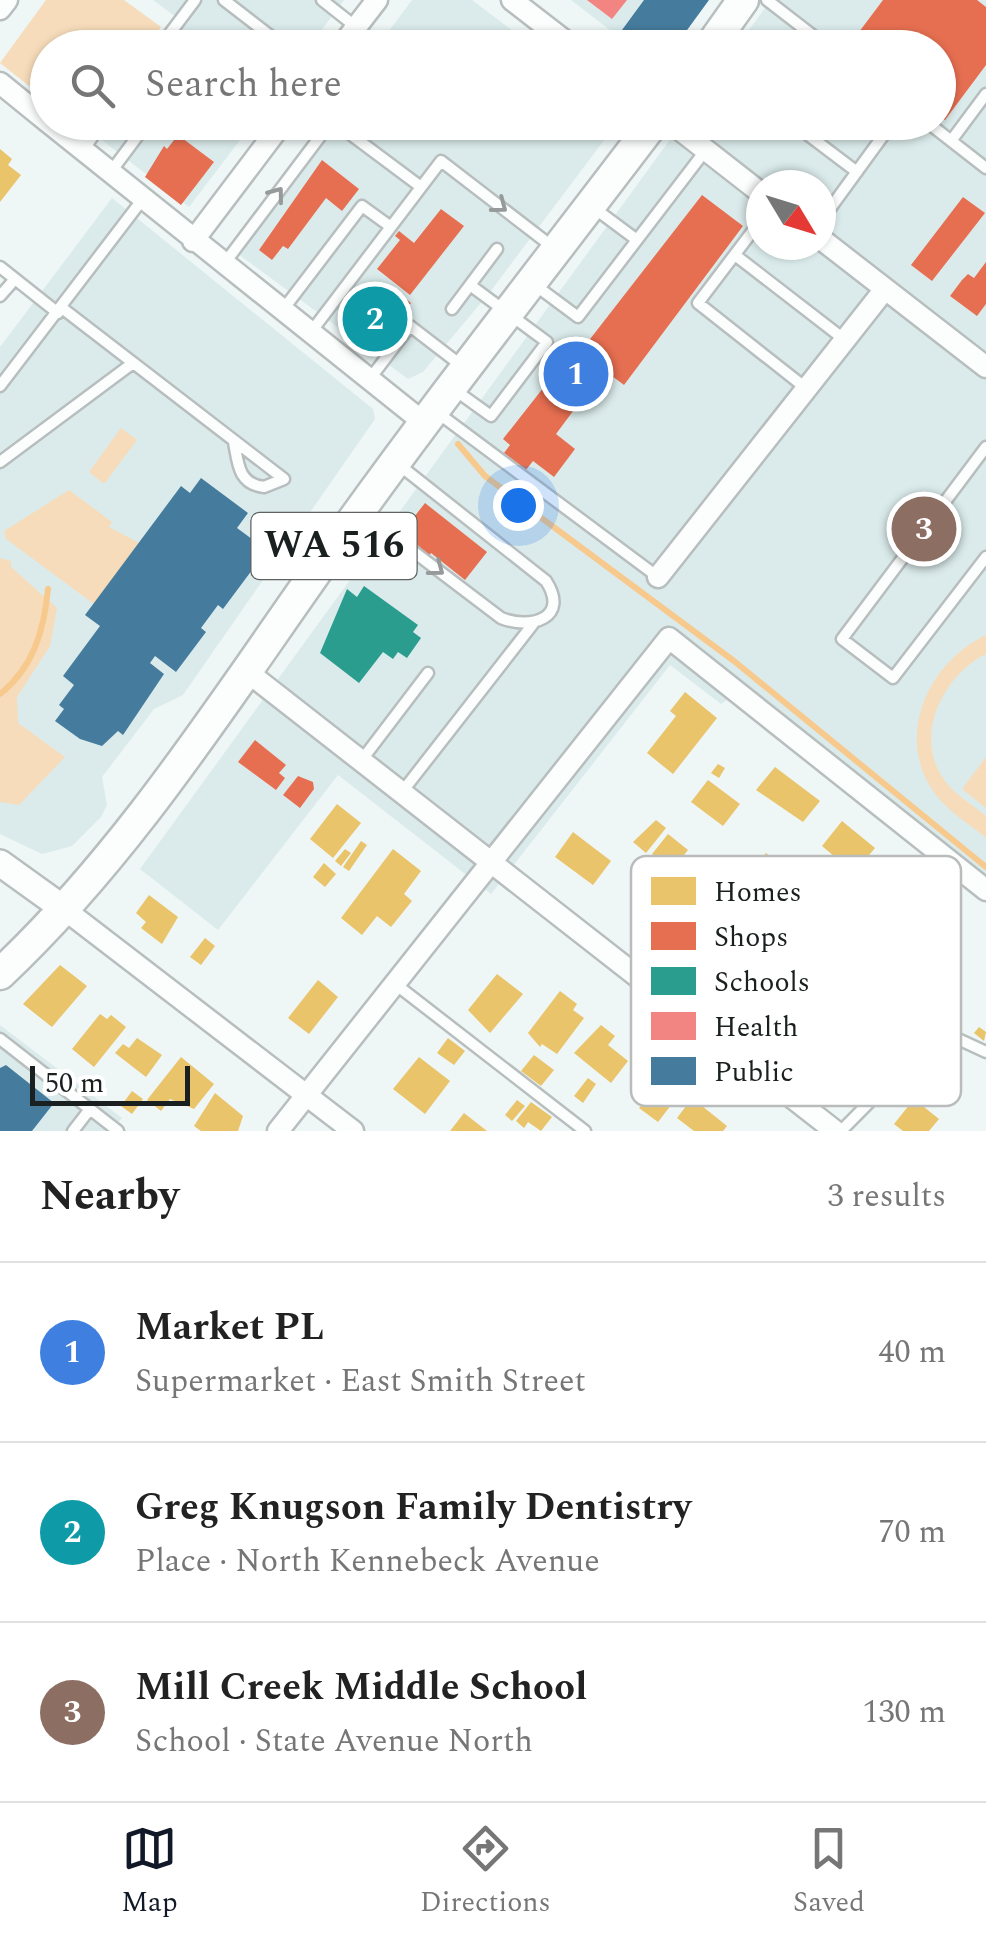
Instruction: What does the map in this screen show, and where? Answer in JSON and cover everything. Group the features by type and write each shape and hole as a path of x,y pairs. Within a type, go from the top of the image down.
{"main road":[{"path":"722,30 743,0"},
{"name":"WA 516","path":"0,974 118,846 394,461 640,140"}],"street":[{"path":"0,9 7,0"},
{"path":"354,30 377,0"},
{"path":"512,0 551,30"},
{"path":"0,83 30,107"},
{"path":"70,140 369,380 443,397"},
{"path":"192,240 269,140"},
{"path":"693,140 746,181"},
{"path":"836,251 986,367"},
{"path":"658,577 885,289"},
{"path":"278,1131 669,638 943,856"},
{"path":"246,670 631,971"},
{"path":"0,862 352,1131"},
{"path":"961,870 986,890"},
{"path":"806,1106 838,1131"}],"lane":[{"path":"224,0 263,30"},
{"path":"322,0 356,27"},
{"path":"767,0 805,30"},
{"path":"171,30 190,2"},
{"path":"956,133 986,94"},
{"path":"82,150 90,140"},
{"path":"110,173 135,140"},
{"path":"223,265 319,140"},
{"path":"357,140 421,187"},
{"path":"814,140 856,172"},
{"path":"836,200 880,140"},
{"path":"951,140 986,168"},
{"path":"533,284 578,317 706,150"},
{"path":"310,333 441,161 558,250"},
{"path":"0,386 142,200"},
{"path":"282,311 362,206 391,227"},
{"path":"591,206 637,240"},
{"path":"746,240 698,303 807,388"},
{"path":"452,309 497,250"},
{"path":"735,255 845,340"},
{"path":"0,268 133,363 284,479 264,487 245,480 239,470 234,441"},
{"path":"0,296 15,279"},
{"path":"443,397 491,416 547,342 470,285"},
{"path":"369,380 410,326 443,397 658,577"},
{"path":"0,462 133,363"},
{"path":"986,447 842,639 893,678 986,558"},
{"path":"394,461 546,581 553,601 551,610 534,624 402,792"},
{"path":"360,510 501,618 519,625 534,624"},
{"path":"361,761 428,672"},
{"path":"394,984 586,1131"},
{"path":"0,1038 118,1131"},
{"path":"961,1040 986,1052"},
{"path":"838,1131 863,1106"},
{"path":"73,1131 90,1110"}],"shaded area":[{"path":"46,0 124,0 161,27 30,30 30,87 0,63"},
{"path":"153,0 344,0 322,30 166,30 176,17"},
{"path":"412,0 472,0 512,30 390,30"},
{"path":"571,0 705,0 684,30 610,30"},
{"path":"771,0 986,0 986,890 961,870 961,856 944,856 740,692 721,704 670,665 491,894 338,775 218,930 140,869 670,140 956,140 956,30 749,30"},
{"path":"102,140 240,140 189,207"},
{"path":"309,140 604,140 490,292 423,372 408,379 230,248"},
{"path":"112,198 373,409 375,419 183,695 154,709 102,777 107,805 101,817 72,846 42,854 0,834 0,347"},
{"path":"121,428 137,440 104,484 89,472"},
{"path":"69,490 112,522 109,527 139,543 94,604 6,539 4,531"},
{"path":"0,558 11,561 11,567 57,608 50,646 17,697 18,723 65,757 19,805 0,802"},
{"path":"986,635 986,654 970,664 944,694 936,712 932,750 949,786 986,816 986,838 948,808 927,781 917,733 921,709 931,686 964,648"},
{"path":"986,757 986,808 962,789"},
{"path":"0,1025 122,1118 111,1131 0,1131"}],"building: Homes":[{"path":"0,149 12,159 8,165 21,175 0,202"},
{"path":"685,692 717,718 673,774 647,753 676,716 670,711"},
{"path":"718,764 725,768 719,778 711,773"},
{"path":"775,767 820,801 803,822 756,790"},
{"path":"708,780 740,804 723,826 691,802"},
{"path":"337,804 361,823 333,858 310,839"},
{"path":"656,820 666,828 646,853 633,842"},
{"path":"842,821 875,848 868,856 834,856 822,846"},
{"path":"573,832 611,861 593,885 555,857"},
{"path":"668,834 688,850 683,856 652,854"},
{"path":"361,841 367,845 349,871 343,867"},
{"path":"345,849 351,853 341,866 335,861"},
{"path":"393,849 421,871 404,894 412,901 391,927 377,916 362,935 341,918"},
{"path":"324,863 336,874 325,887 313,877"},
{"path":"149,895 178,917 162,944 141,928 146,922 136,913"},
{"path":"205,938 215,946 201,965 190,957"},
{"path":"60,965 87,986 52,1027 23,1004"},
{"path":"497,974 523,994 490,1033 468,1010"},
{"path":"318,980 338,997 309,1034 288,1018"},
{"path":"560,991 577,1004 573,1010 584,1018 557,1054 542,1044 540,1047 528,1033"},
{"path":"100,1014 107,1019 111,1015 126,1027 94,1067 72,1049"},
{"path":"601,1025 615,1036 608,1045 628,1061 611,1083 574,1053"},
{"path":"979,1027 986,1032 984,1041 974,1033"},
{"path":"137,1038 162,1055 146,1077 115,1053 123,1044 129,1048"},
{"path":"448,1038 465,1051 454,1065 437,1053"},
{"path":"534,1055 554,1070 541,1086 521,1071"},
{"path":"181,1057 214,1084 194,1109 170,1099 161,1111 147,1100"},
{"path":"419,1057 450,1081 425,1114 393,1089"},
{"path":"588,1078 596,1084 583,1103 574,1096"},
{"path":"132,1091 143,1099 132,1114 121,1106"},
{"path":"215,1093 243,1116 238,1131 201,1131 194,1126"},
{"path":"517,1100 525,1106 512,1121 505,1115"},
{"path":"531,1102 552,1117 541,1131 528,1122 524,1128 516,1121"},
{"path":"640,1106 670,1106 658,1122"},
{"path":"686,1106 702,1106 727,1126 723,1131 694,1131 677,1118"},
{"path":"908,1106 923,1106 939,1119 929,1131 903,1131 894,1124"},
{"path":"464,1113 487,1131 450,1131"}],"building: Shops":[{"path":"883,0 977,0 986,7 986,65 956,105 956,30 860,30"},
{"path":"174,140 185,140 214,162 181,205 145,177 164,146 167,149"},
{"path":"322,160 359,189 342,211 326,198 288,249 283,246 272,260 259,250"},
{"path":"702,195 743,226 624,385 580,352"},
{"path":"963,197 985,213 932,281 911,265"},
{"path":"441,209 464,226 410,295 377,269 400,240 395,236 399,231 414,243"},
{"path":"986,262 986,304 977,316 950,296 968,274 974,278"},
{"path":"384,283 411,303 404,312 400,309 382,334 389,339 382,349 352,327"},
{"path":"573,350 602,372 556,434 575,449 554,477 533,461 526,470 504,453 510,445 503,439"},
{"path":"425,503 487,552 465,580 431,553 429,556 403,531"},
{"path":"255,740 286,765 279,773 285,778 276,790 238,762"},
{"path":"298,776 313,782 314,789 300,808 283,795"}],"building: Schools":[{"path":"364,586 418,625 413,632 421,638 407,658 398,652 393,659 383,652 359,683 320,653 347,589 357,597"}],"building: Health":[{"path":"587,0 627,0 612,19"}],"building: Public":[{"path":"644,0 709,0 687,30 622,30"},
{"path":"201,478 248,513 237,528 267,550 223,609 218,605 201,628 206,632 176,672 155,656 150,663 164,674 123,735 118,731 102,746 80,739 55,721 64,709 59,705 74,685 63,676 100,626 85,615 181,486 190,493"},
{"path":"6,1065 54,1103 32,1131 0,1131 0,1068"}],"waterway":[{"path":"458,444 485,476 734,661 986,867"},
{"path":"0,694 21,673 35,648 48,589"}],"place":[{"name":"Greg Knugson Family Dentistry","path":"375,319"},
{"name":"Market PL","path":"576,374"},
{"name":"Mill Creek Middle School","path":"924,529"}]}
